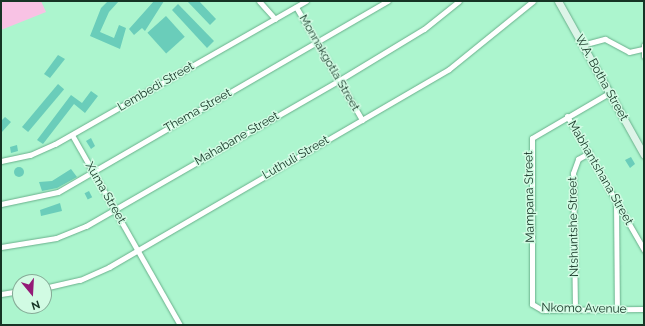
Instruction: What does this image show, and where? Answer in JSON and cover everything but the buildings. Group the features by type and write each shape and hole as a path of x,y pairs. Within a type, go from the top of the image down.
{"street":[{"path":"259,1 275,19"},
{"name":"Lembedi Street","path":"1,161 36,153 72,135 275,19 297,4 306,1"},
{"name":"Thema Street","path":"1,204 54,194 388,1"},
{"name":"Mahabane Street","path":"1,247 67,235 114,210 338,81 424,29 459,1"},
{"name":"Luthuli Street","path":"52,286 94,275 460,62 533,1"},
{"name":"W.A. Botha Street","path":"558,1 644,155"},
{"name":"Monnakgotla Street","path":"297,4 338,81 362,120"},
{"path":"582,45 605,39 629,52 643,47 644,56"},
{"name":"Mampana Street","path":"532,298 529,146 537,133 609,93"},
{"name":"Mabhantshana Street","path":"567,116 644,250"},
{"name":"Xuma Street","path":"72,135 92,173 138,250"},
{"name":"Ntshuntshe Street","path":"575,309 573,173 578,159 589,153"},
{"path":"616,201 617,309"},
{"path":"138,250 180,325"},
{"path":"1,294 12,292"},
{"name":"Nkomo Avenue","path":"532,298 538,310 644,309"}],"shaded area":[{"path":"1,1 41,1 46,12 1,30"}]}
